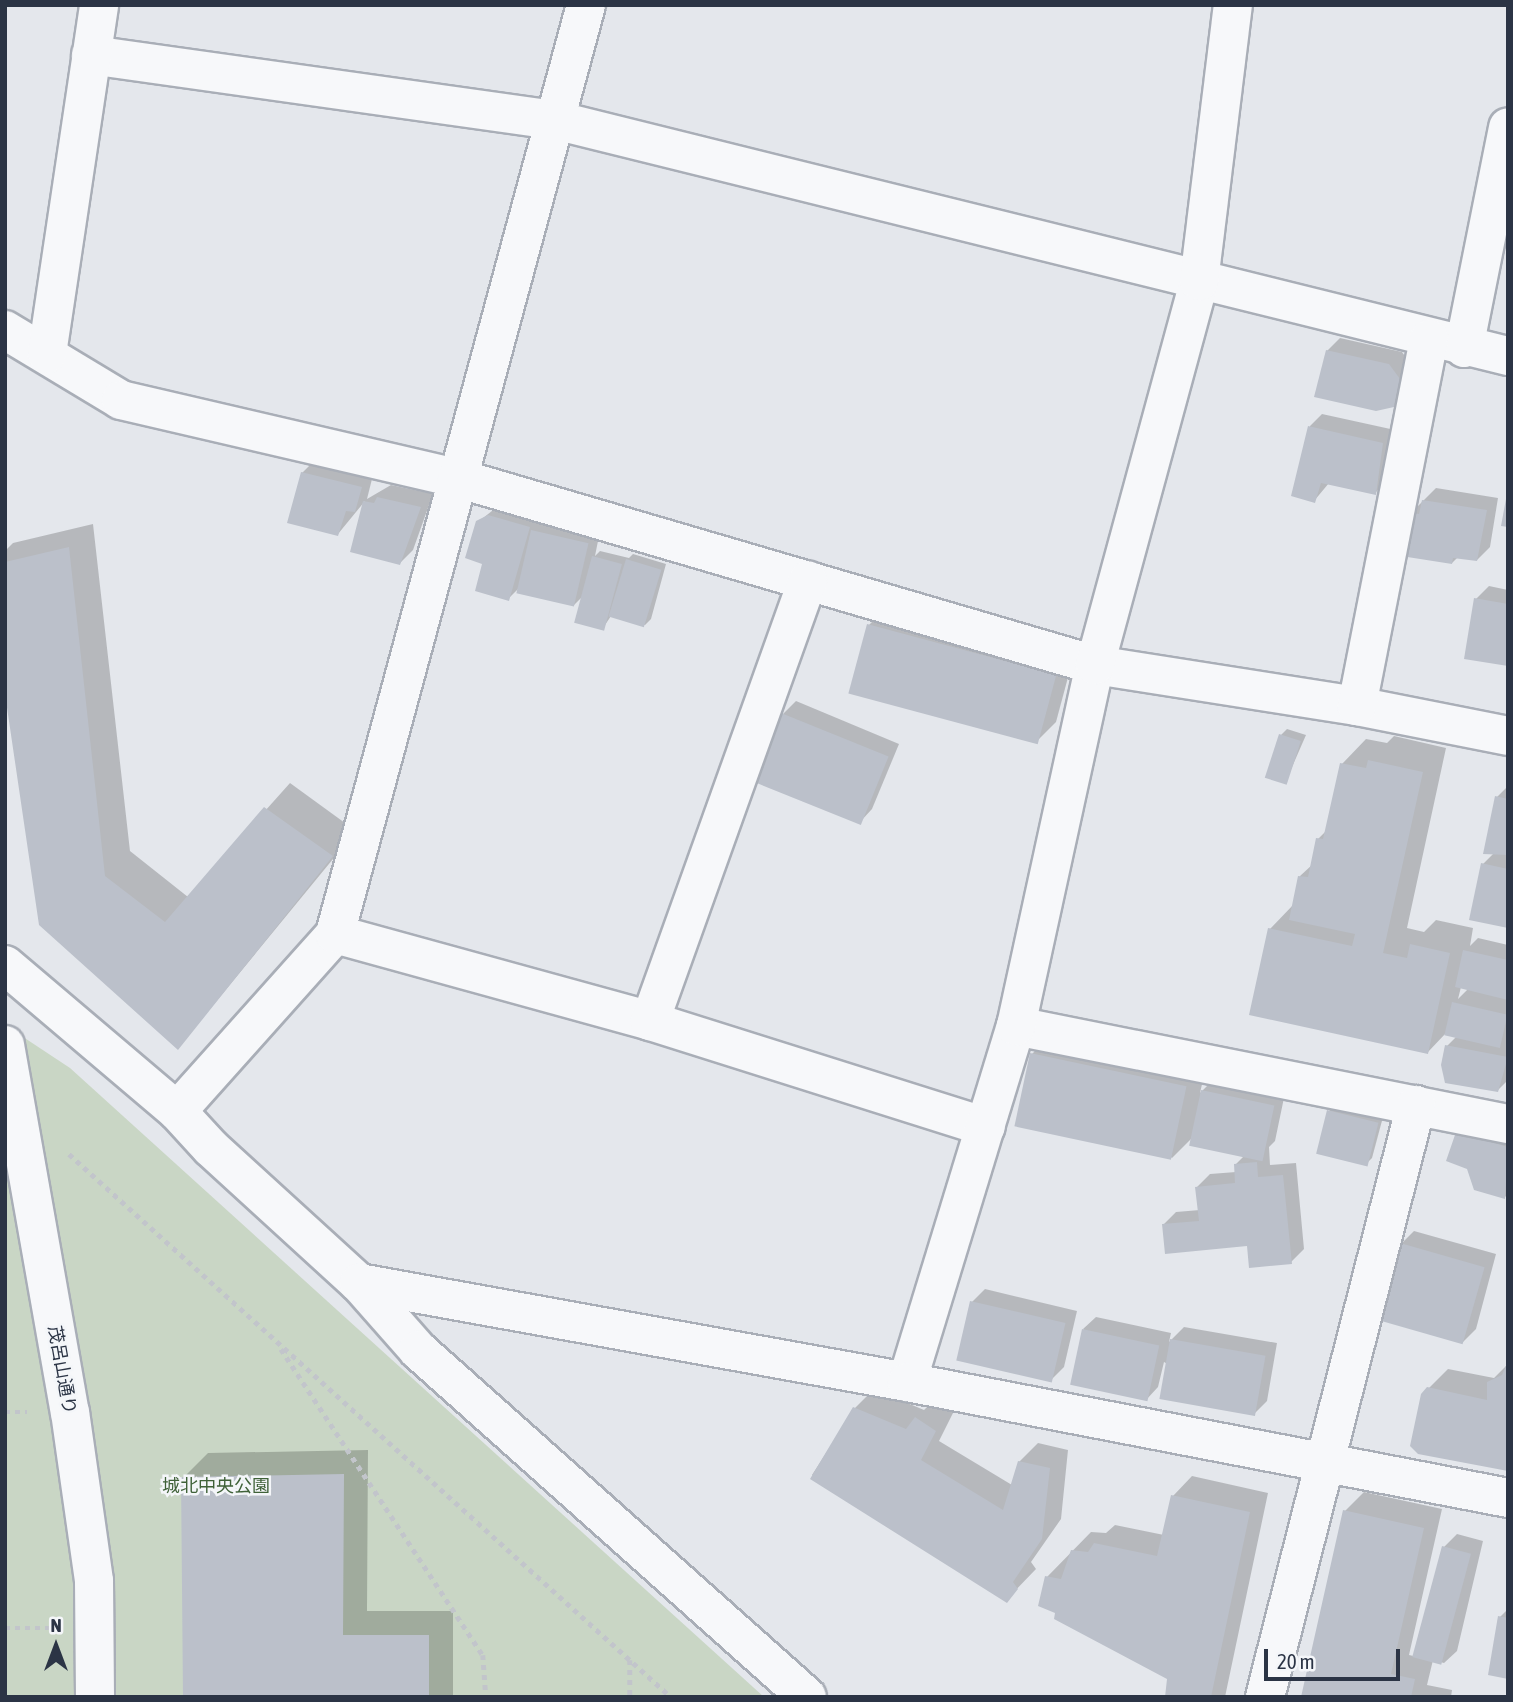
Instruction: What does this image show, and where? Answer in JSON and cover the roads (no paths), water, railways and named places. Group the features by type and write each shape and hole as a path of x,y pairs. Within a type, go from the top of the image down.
{"street":[{"path":"47,354 99,5"},
{"path":"177,1111 335,934 586,5"},
{"path":"907,1382 1016,1026 1094,665 1199,281 1233,5"},
{"path":"91,55 555,120 1508,356"},
{"path":"1357,706 1447,343 1508,127"},
{"path":"5,330 121,400 457,478 1094,665 1357,706 1508,736"},
{"path":"650,1021 808,580"},
{"path":"335,934 650,1021 986,1127"},
{"path":"5,965 177,1111 211,1148 359,1283 418,1350 807,1697"},
{"path":"1016,1026 1508,1124"},
{"name":"茂呂山通り","path":"5,1045 70,1412 94,1581 95,1697"},
{"path":"1265,1697 1416,1105"},
{"path":"359,1283 907,1382 1508,1498"}],"park label":[{"name":"城北中央公園","path":"216,1486"}]}
